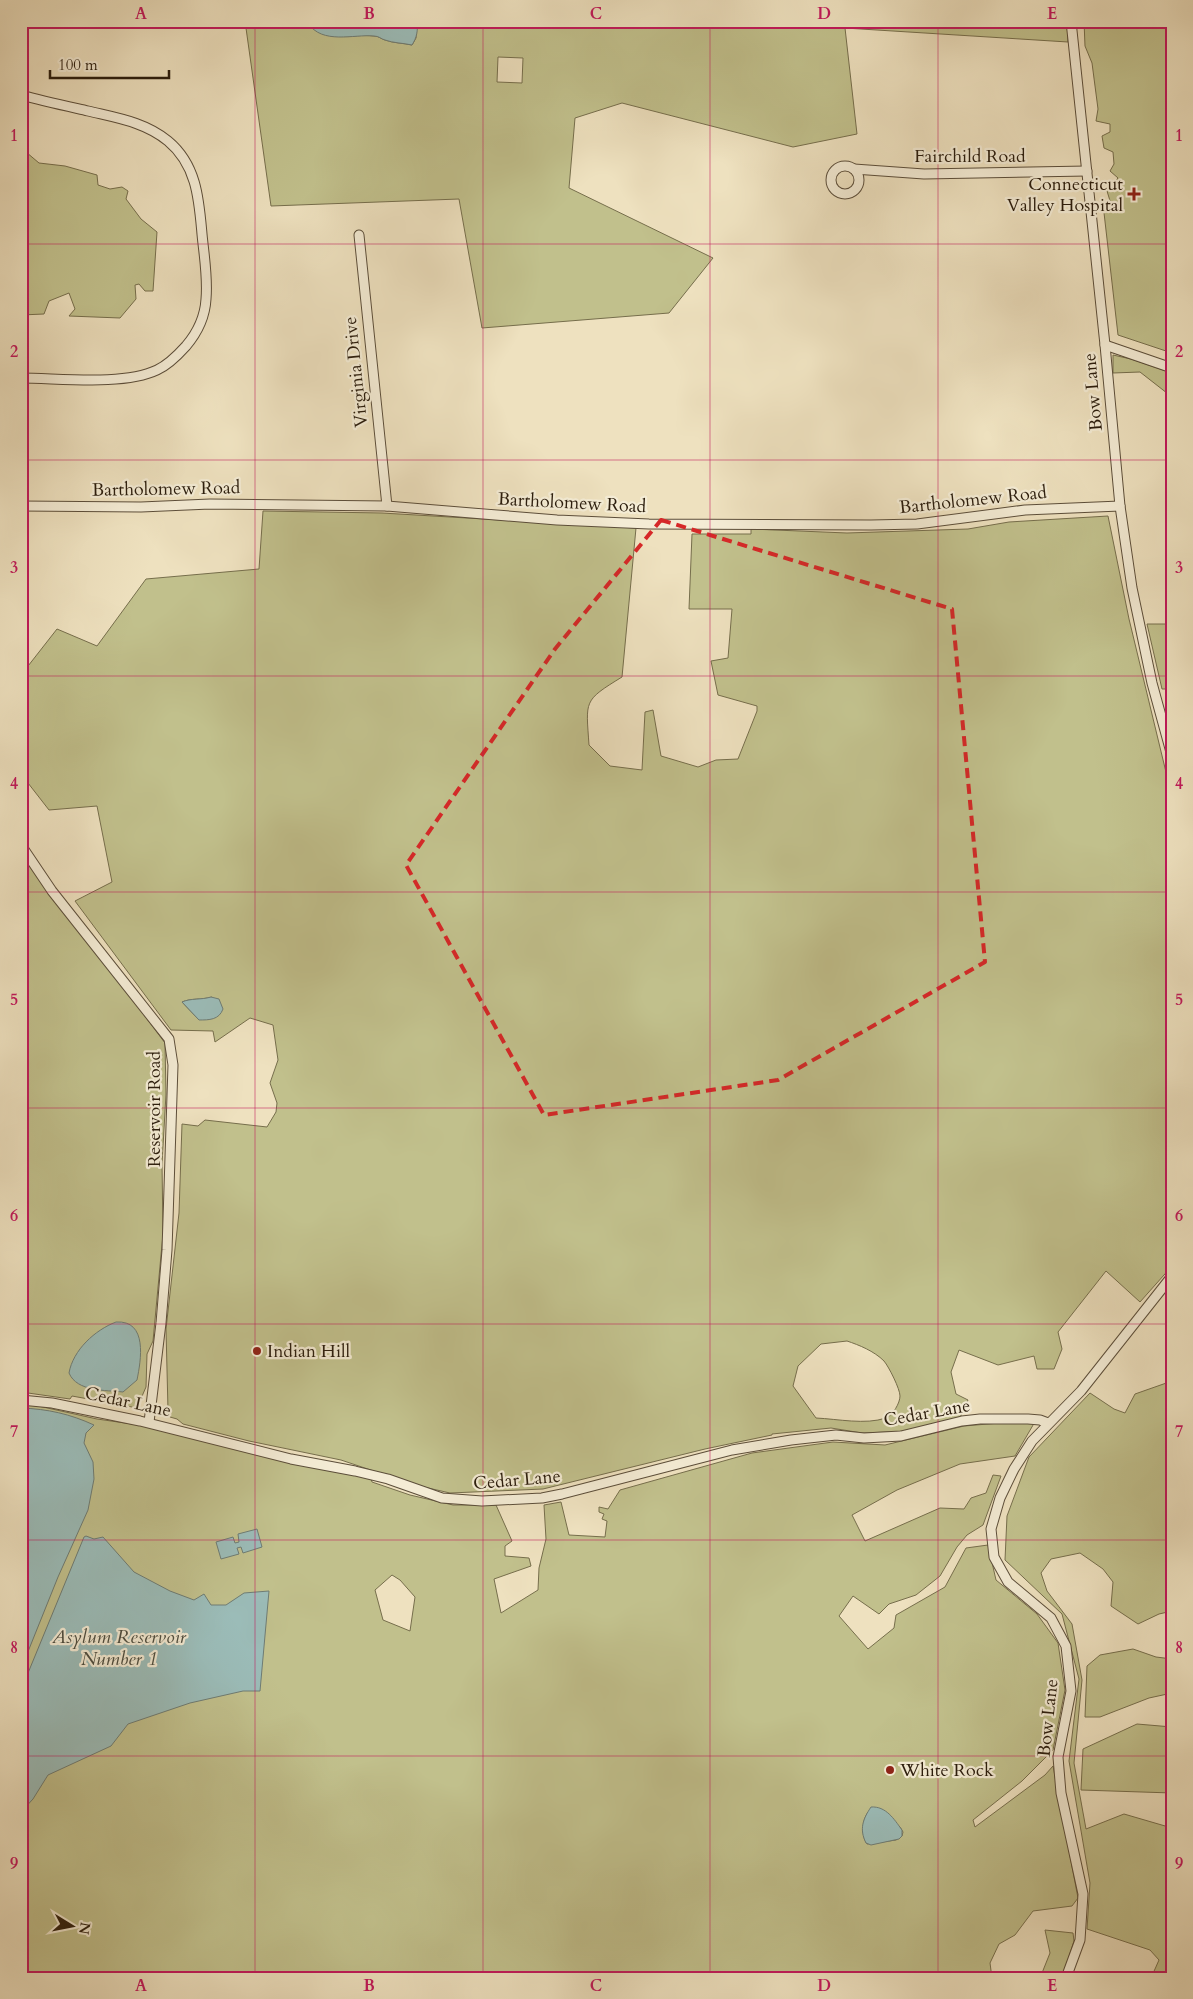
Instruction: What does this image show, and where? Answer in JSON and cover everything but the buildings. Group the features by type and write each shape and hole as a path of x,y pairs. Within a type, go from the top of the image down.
{"street":[{"name":"Bow Lane","path":"1072,21 1120,506 1132,588 1152,683 1172,756"},
{"path":"21,96 135,122 154,131 170,142 185,159 194,177 199,198 206,280 206,300 202,321 190,341 176,357 158,370 137,377 118,379 21,378"},
{"name":"Fairchild Road","path":"854,169 924,174 1087,171"},
{"name":"Virginia Drive","path":"359,236 387,506"},
{"path":"1105,344 1172,368"},
{"name":"Bartholomew Road","path":"21,506 141,507 225,504 387,506 558,520 649,524 871,525 917,524 1025,510 1120,506"},
{"name":"Reservoir Road","path":"21,845 52,891 169,1039 173,1065 167,1250 161,1323 148,1422"},
{"name":"Bow Lane","path":"1066,1978 1080,1940 1083,1894 1061,1793 1058,1756 1071,1691 1066,1646 1051,1618 1008,1582 994,1557 991,1529 1000,1498 1014,1469 1032,1441 1081,1391 1172,1276"},
{"name":"Cedar Lane","path":"21,1400 58,1404 148,1422 290,1459 388,1479 442,1498 482,1501 542,1498 732,1450 791,1440 836,1435 864,1438 902,1436 962,1421 980,1419 1028,1419 1048,1423"}],"highlighted area":[{"path":"661,520 952,609 985,962 778,1080 544,1115 406,865 555,649"}],"shaded area":[{"path":"245,21 313,21 308,23 332,36 376,36 388,41 412,45 416,38 417,21 1067,21 1068,42 845,28 857,134 793,147 622,103 575,118 569,188 713,258 669,313 482,328 459,199 271,206","holes":["498,57 523,58 522,83 497,82"]},
{"name":"Connecticut Valley Hospital","path":"1084,21 1172,21 1172,353 1118,335 1103,204 1111,204 1107,191 1118,178 1110,171 1114,164 1113,152 1104,148 1102,136 1110,132 1110,124 1096,121 1098,109 1092,63 1085,46"},
{"path":"26,152 39,163 65,166 97,175 98,185 110,189 122,187 128,191 126,199 141,219 157,232 153,291 145,291 139,284 135,285 136,299 120,318 69,316 75,309 69,293 49,301 44,314 21,315 21,155"},
{"path":"1113,355 1172,373 1172,397 1140,372 1113,373"},
{"path":"263,511 382,513 636,528 622,677 600,691 590,703 587,719 589,745 610,766 642,770 645,712 653,710 661,756 698,767 716,760 738,759 757,711 757,706 718,695 711,661 728,658 732,609 689,609 692,534 751,534 751,529 847,533 968,529 1009,522 1108,516 1129,619 1172,797 1172,1266 1140,1302 1106,1271 1058,1332 1062,1349 1054,1369 1037,1369 1034,1356 998,1365 959,1350 951,1372 956,1394 968,1400 959,1420 911,1431 862,1433 831,1428 772,1434 543,1489 450,1493 415,1485 341,1460 249,1441 183,1424 177,1419 170,1417 168,1410 166,1329 179,1213 182,1124 198,1126 205,1120 267,1127 276,1112 277,1103 270,1083 278,1060 273,1025 250,1018 215,1042 213,1031 171,1030 75,901 112,882 97,806 49,810 21,774 21,675 57,629 97,646 146,579 259,569","holes":["212,997 199,1020 182,1002 189,1000","847,1341 876,1354 884,1361 891,1373 898,1388 900,1399 894,1412 886,1418 869,1421 816,1418 793,1386 798,1366 821,1344"]},
{"path":"1147,624 1172,624 1172,689 1162,689"},
{"path":"21,850 165,1043 166,1094 162,1164 163,1234 153,1341 147,1354 146,1387 136,1410 132,1407 72,1396 70,1399 21,1392"},
{"path":"1172,1381 1172,1611 1159,1614 1138,1624 1111,1606 1113,1582 1103,1569 1080,1553 1051,1559 1041,1573 1047,1591 1072,1624 1082,1680 1074,1763 1086,1829 1124,1814 1172,1828 1172,1978 1151,1978 1159,1960 1150,1950 1087,1929 1090,1883 1069,1761 1079,1679 1062,1614 1005,1560 1007,1516 1029,1457 1090,1393 1114,1409 1125,1413 1135,1394"},
{"path":"21,1404 34,1405 97,1419 146,1426 371,1479 372,1482 410,1495 453,1505 496,1505 512,1541 505,1546 505,1556 529,1558 531,1566 494,1579 501,1613 538,1590 539,1568 546,1539 544,1505 561,1502 569,1535 605,1537 607,1521 602,1519 604,1514 599,1512 599,1507 608,1509 620,1490 752,1453 833,1442 885,1445 964,1426 1036,1420 1015,1456 960,1464 897,1490 852,1515 865,1541 940,1508 964,1509 971,1498 986,1493 993,1475 1001,1476 983,1525 967,1535 957,1547 940,1576 916,1595 889,1604 879,1614 853,1596 839,1616 868,1649 894,1628 896,1615 945,1587 966,1548 988,1545 996,1580 1037,1614 1058,1643 1065,1690 1053,1750 1022,1781 973,1820 975,1827 1045,1775 1053,1766 1078,1898 1072,1906 1033,1911 1015,1935 999,1944 990,1963 992,1978 21,1978","holes":["392,1575 400,1580 415,1597 410,1631 383,1620 375,1590","868,1812 900,1827 903,1832 902,1836 896,1840 867,1844 863,1828 864,1819"]},
{"path":"1133,1649 1156,1657 1172,1659 1172,1693 1149,1698 1100,1717 1085,1717 1087,1666 1100,1655"},
{"path":"1137,1724 1172,1727 1172,1793 1081,1790 1083,1749"},
{"path":"1045,1930 1073,1933 1074,1941 1062,1978 1040,1978 1050,1953"}],"water":[{"path":"313,21 417,21 417,31 412,45 388,41 376,36 339,37 321,34 308,23"},
{"path":"211,997 219,999 223,1009 219,1015 210,1019 199,1020 182,1002 189,1000"},
{"path":"116,1322 126,1323 133,1327 138,1334 141,1352 137,1380 123,1392 93,1389 78,1384 69,1373 75,1356 86,1342 100,1330"},
{"name":"Asylum Reservoir Number 1","path":"21,1408 59,1413 94,1425 86,1433 84,1443 93,1462 94,1479 88,1510 58,1577 21,1669"},
{"path":"257,1529 262,1547 243,1553 241,1547 237,1548 239,1554 221,1559 216,1542 233,1537 235,1543 239,1542 238,1534"},
{"name":"Asylum Reservoir Number 1","path":"86,1536 94,1539 103,1537 134,1572 170,1591 194,1600 204,1594 211,1605 226,1605 244,1593 269,1591 260,1691 243,1691 190,1703 128,1724 111,1746 48,1775 33,1799 21,1812 21,1690"},
{"path":"871,1807 885,1811 893,1818 902,1830 902,1836 899,1839 871,1845 866,1843 862,1829"}],"place":[{"name":"Connecticut Valley Hospital","path":"1134,194"},
{"name":"Indian Hill","path":"257,1351"},
{"name":"White Rock","path":"890,1770"}]}
